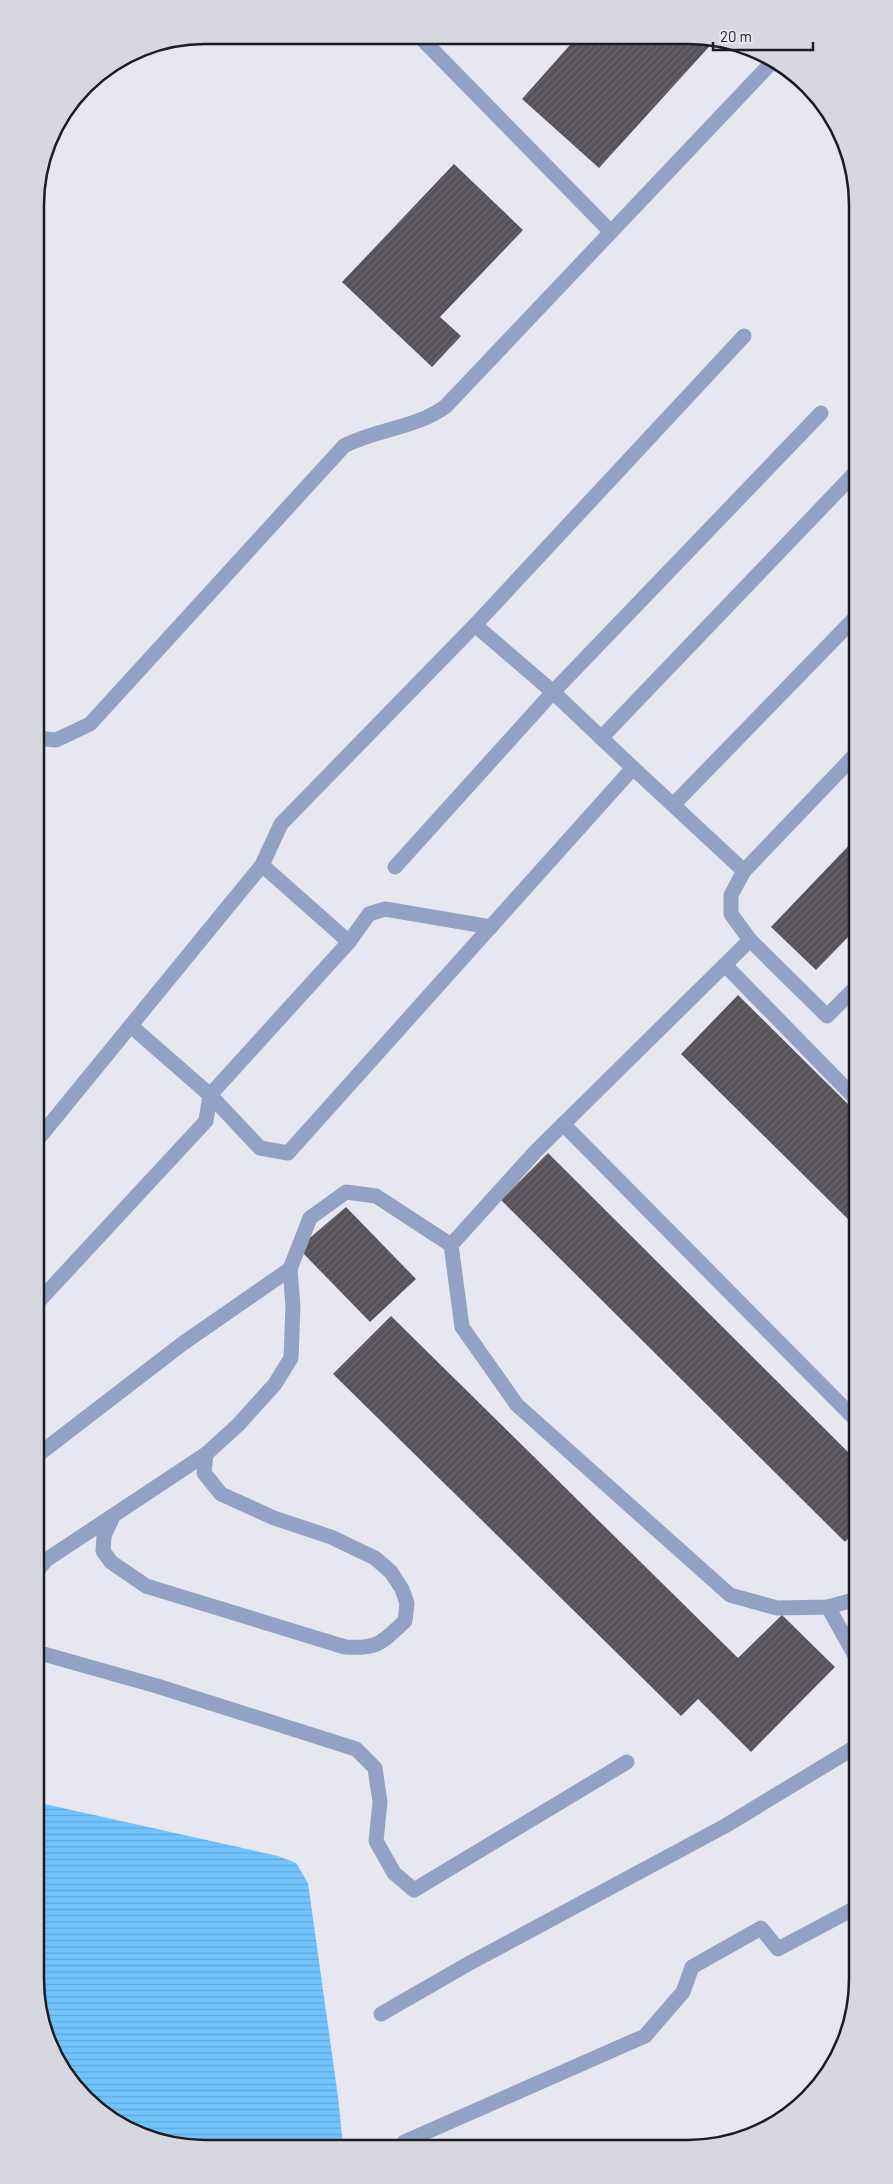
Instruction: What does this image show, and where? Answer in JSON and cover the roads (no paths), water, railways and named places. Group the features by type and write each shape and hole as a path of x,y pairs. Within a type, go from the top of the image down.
{"lane":[{"path":"427,44 611,232"},
{"path":"44,739 56,740 90,724 344,446 359,438 432,417 446,406 769,65"},
{"path":"44,1132 262,866 281,824 475,625 744,336"},
{"path":"395,867 553,692 821,413"},
{"path":"601,738 849,479"},
{"path":"673,805 849,624"},
{"path":"475,625 553,692 744,871"},
{"path":"849,761 744,871 730,895 731,914 750,940 827,1016 849,994"},
{"path":"131,1026 210,1095 260,1148 288,1153 633,768"},
{"path":"262,866 349,942"},
{"path":"44,1296 206,1121 210,1095 349,942 369,914 385,909 491,927"},
{"path":"451,1245 536,1151 750,940"},
{"path":"725,965 849,1092"},
{"path":"564,1124 849,1413"},
{"path":"44,1562 206,1454 238,1425 274,1384 291,1358 293,1306 290,1269 310,1218 346,1192 376,1196 451,1245 462,1327 516,1405 730,1595 777,1608 828,1607 849,1601"},
{"path":"44,1450 182,1344 290,1269"},
{"path":"113,1516 104,1536 104,1551 111,1562 146,1586 345,1647 363,1648 380,1645 405,1621 407,1603 402,1589 391,1572 375,1558 331,1537 274,1518 221,1494 204,1474 206,1454"},
{"path":"828,1607 849,1645"},
{"path":"44,1654 157,1686 356,1749 375,1768 380,1802 376,1841 394,1872 414,1890 627,1762"},
{"path":"381,2014 468,1964 725,1826 849,1751"},
{"path":"409,2140 645,2036 684,1992 692,1967 761,1928 778,1949 849,1911"}],"water":[{"path":"44,1804 278,1856 296,1863 308,1883 342,2140 205,2140 184,2139 153,2132 124,2119 91,2093 65,2060 49,2021 45,2000"}]}
